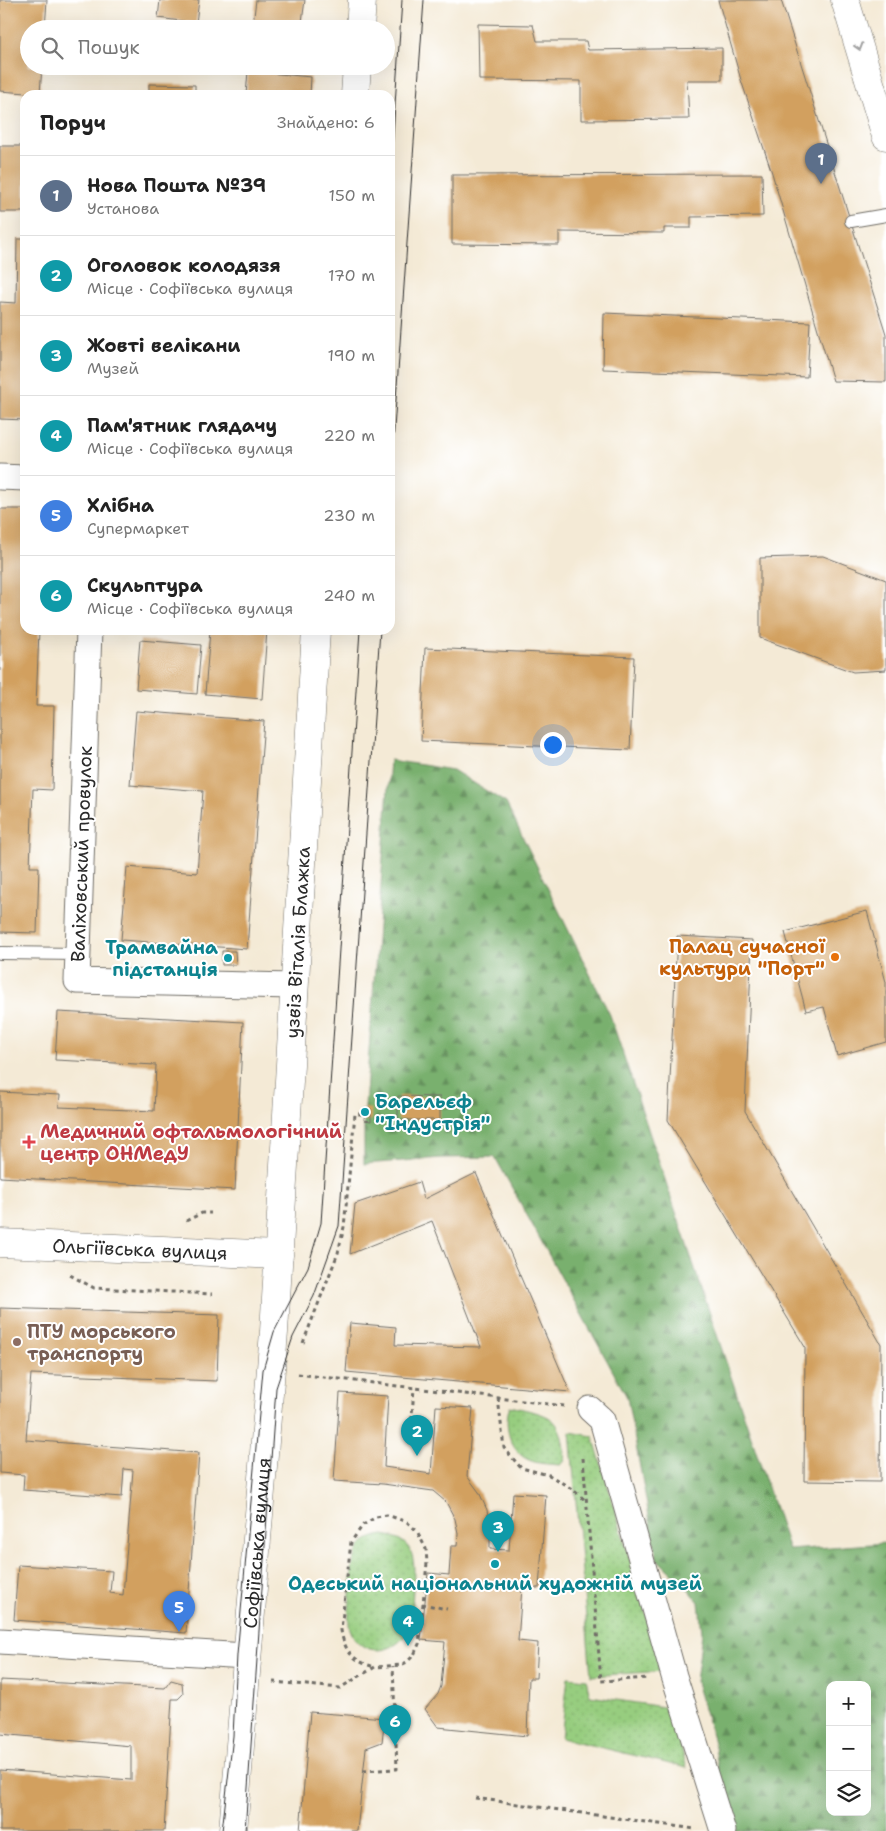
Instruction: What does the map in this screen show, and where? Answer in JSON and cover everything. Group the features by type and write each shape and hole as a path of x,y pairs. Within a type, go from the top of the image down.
{"main road":[{"path":"361,20 362,0"},
{"path":"845,0 886,136"},
{"path":"355,90 356,75"},
{"name":"узвіз Віталія Блажка","path":"279,1255 293,986 316,635"},
{"name":"Ольгіївська вулиця","path":"0,1243 279,1255"},
{"name":"Софіївська вулиця","path":"234,1831 271,1380 279,1255"}],"street":[{"path":"0,477 20,478"},
{"name":"Валіховський провулок","path":"89,635 77,981 293,986"},
{"path":"590,1409 602,1420 674,1676 713,1830"},
{"path":"0,1641 246,1669"}],"lane":[{"path":"851,221 886,215"},
{"path":"0,953 78,954"}],"path":[{"path":"301,1346 338,1253 344,1227 355,1114 364,1114"},
{"path":"62,1270 94,1288 212,1294"},
{"path":"290,1373 590,1409"},
{"path":"410,1444 414,1388"},
{"path":"498,1398 504,1448 521,1468 549,1474 586,1501"},
{"path":"583,1454 600,1681 674,1676"},
{"path":"387,1515 407,1522 420,1535 426,1549 427,1563 422,1604 419,1644 408,1662 393,1666 375,1667 358,1661 349,1653 343,1641 341,1630 351,1542 363,1525 387,1515"},
{"path":"422,1604 447,1609"},
{"path":"363,1771 396,1769 393,1666"},
{"path":"246,1669 340,1688 375,1667"},
{"path":"475,1798 713,1830"}],"green space":[{"path":"390,760 453,770 506,803 610,1015 789,1550 886,1543 886,1831 732,1831 721,1791 715,1746 696,1682 702,1633 699,1602 657,1559 627,1397 495,1157 442,1158 364,1164 364,1120"},
{"path":"510,1406 545,1415 552,1420 561,1434 565,1461 560,1465 544,1464 529,1460 517,1451 509,1436 507,1420"},
{"path":"570,1432 593,1436 663,1671 591,1676"},
{"path":"384,1535 403,1542 408,1547 412,1554 414,1579 409,1629 396,1644 379,1650 370,1649 355,1639 350,1629 349,1612 355,1556 365,1542 373,1537"},
{"path":"568,1677 586,1679 590,1696 670,1708 687,1768 561,1738"}],"building":[{"path":"0,0 47,0 46,20 20,20 20,75 41,75 40,90 20,90 20,92 0,91"},
{"path":"160,0 199,0 196,20 158,18"},
{"path":"256,0 305,0 302,20 254,20"},
{"path":"718,0 781,0 886,334 886,382 833,381 772,173 741,80"},
{"path":"478,24 533,25 537,41 586,41 588,50 722,48 722,80 687,80 689,119 581,120 581,81 479,80"},
{"path":"248,75 311,77 310,90 246,90"},
{"path":"149,84 195,85 195,90 149,90"},
{"path":"0,146 20,146 20,212 0,212"},
{"path":"762,174 763,216 691,217 691,228 664,228 664,233 559,232 559,245 452,244 452,175"},
{"path":"17,239 20,239 20,420 0,419 0,302 16,303"},
{"path":"604,313 810,322 807,377 603,369"},
{"path":"0,509 20,509 20,635 39,635 36,706 54,706 52,790 33,789 30,867 39,867 37,933 0,932"},
{"path":"823,556 886,580 886,670 853,672 760,638 760,558"},
{"path":"210,635 267,635 262,699 205,694"},
{"path":"140,640 201,645 197,694 136,689"},
{"path":"425,648 634,657 630,750 421,741"},
{"path":"136,711 264,721 247,949 121,940 127,867 197,873 203,791 130,785"},
{"name":"Палац сучасної культури \"Порт\"","path":"867,911 886,982 886,1042 837,1056 824,1007 806,1011 785,932"},
{"path":"677,936 752,940 745,1111 881,1344 880,1482 804,1481 805,1347 668,1120"},
{"name":"Трамвайна підстанція","path":"222,951 235,951 236,965 222,965"},
{"path":"58,1012 243,1022 235,1190 0,1177 0,1092 60,1095 59,1107 154,1111 156,1065 55,1060"},
{"path":"398,1096 440,1097 440,1120 398,1120"},
{"path":"365,1108 371,1109 371,1121 364,1120"},
{"path":"476,1173 570,1392 346,1372 350,1323 396,1327 395,1345 481,1347 432,1221 350,1254 355,1204 419,1182 424,1199"},
{"path":"0,1308 219,1315 217,1381 31,1374 26,1440 199,1453 186,1633 14,1620 18,1565 112,1571 110,1593 123,1595 133,1470 124,1469 122,1497 23,1490 24,1475 0,1473"},
{"name":"Одеський національний художній музей","path":"340,1393 388,1396 384,1467 431,1474 436,1406 473,1408 467,1476 479,1492 487,1510 490,1527 490,1549 509,1550 513,1493 546,1495 539,1588 522,1587 518,1641 538,1643 536,1678 529,1678 527,1736 438,1727 425,1709 438,1694 441,1686 445,1642 421,1640 428,1573 449,1575 451,1546 457,1546 458,1533 455,1519 446,1502 433,1491 383,1484 334,1481"},
{"path":"0,1680 165,1688 171,1680 182,1683 183,1694 178,1699 172,1699 164,1831 0,1831 0,1770 131,1780 131,1746 0,1734"},
{"path":"310,1712 385,1718 382,1742 366,1748 357,1831 300,1831"}],"tram line":[{"path":"395,105 402,0"},
{"path":"395,415 424,0"},
{"path":"222,1831 233,1736 237,1655 263,1370 274,1332 308,1267 321,1223 360,635"},
{"path":"245,1831 276,1388 293,1337 314,1296 339,1226 380,635"}],"place":[{"name":"Нова Пошта №39","path":"821,184"},
{"name":"Палац сучасної культури \"Порт\"","path":"835,957"},
{"name":"Трамвайна підстанція","path":"228,958"},
{"name":"Барельєф \"Індустрія\"","path":"365,1112"},
{"name":"Медичний офтальмологічний центр ОНМедУ","path":"29,1142"},
{"name":"ПТУ морського транспорту","path":"17,1342"},
{"name":"Оголовок колодязя","path":"417,1456"},
{"name":"Жовті велікани","path":"498,1552"},
{"name":"Одеський національний художній музей","path":"495,1564"},
{"name":"Хлібна","path":"179,1632"},
{"name":"Пам'ятник глядачу","path":"408,1646"},
{"name":"Скульптура","path":"395,1746"}]}
